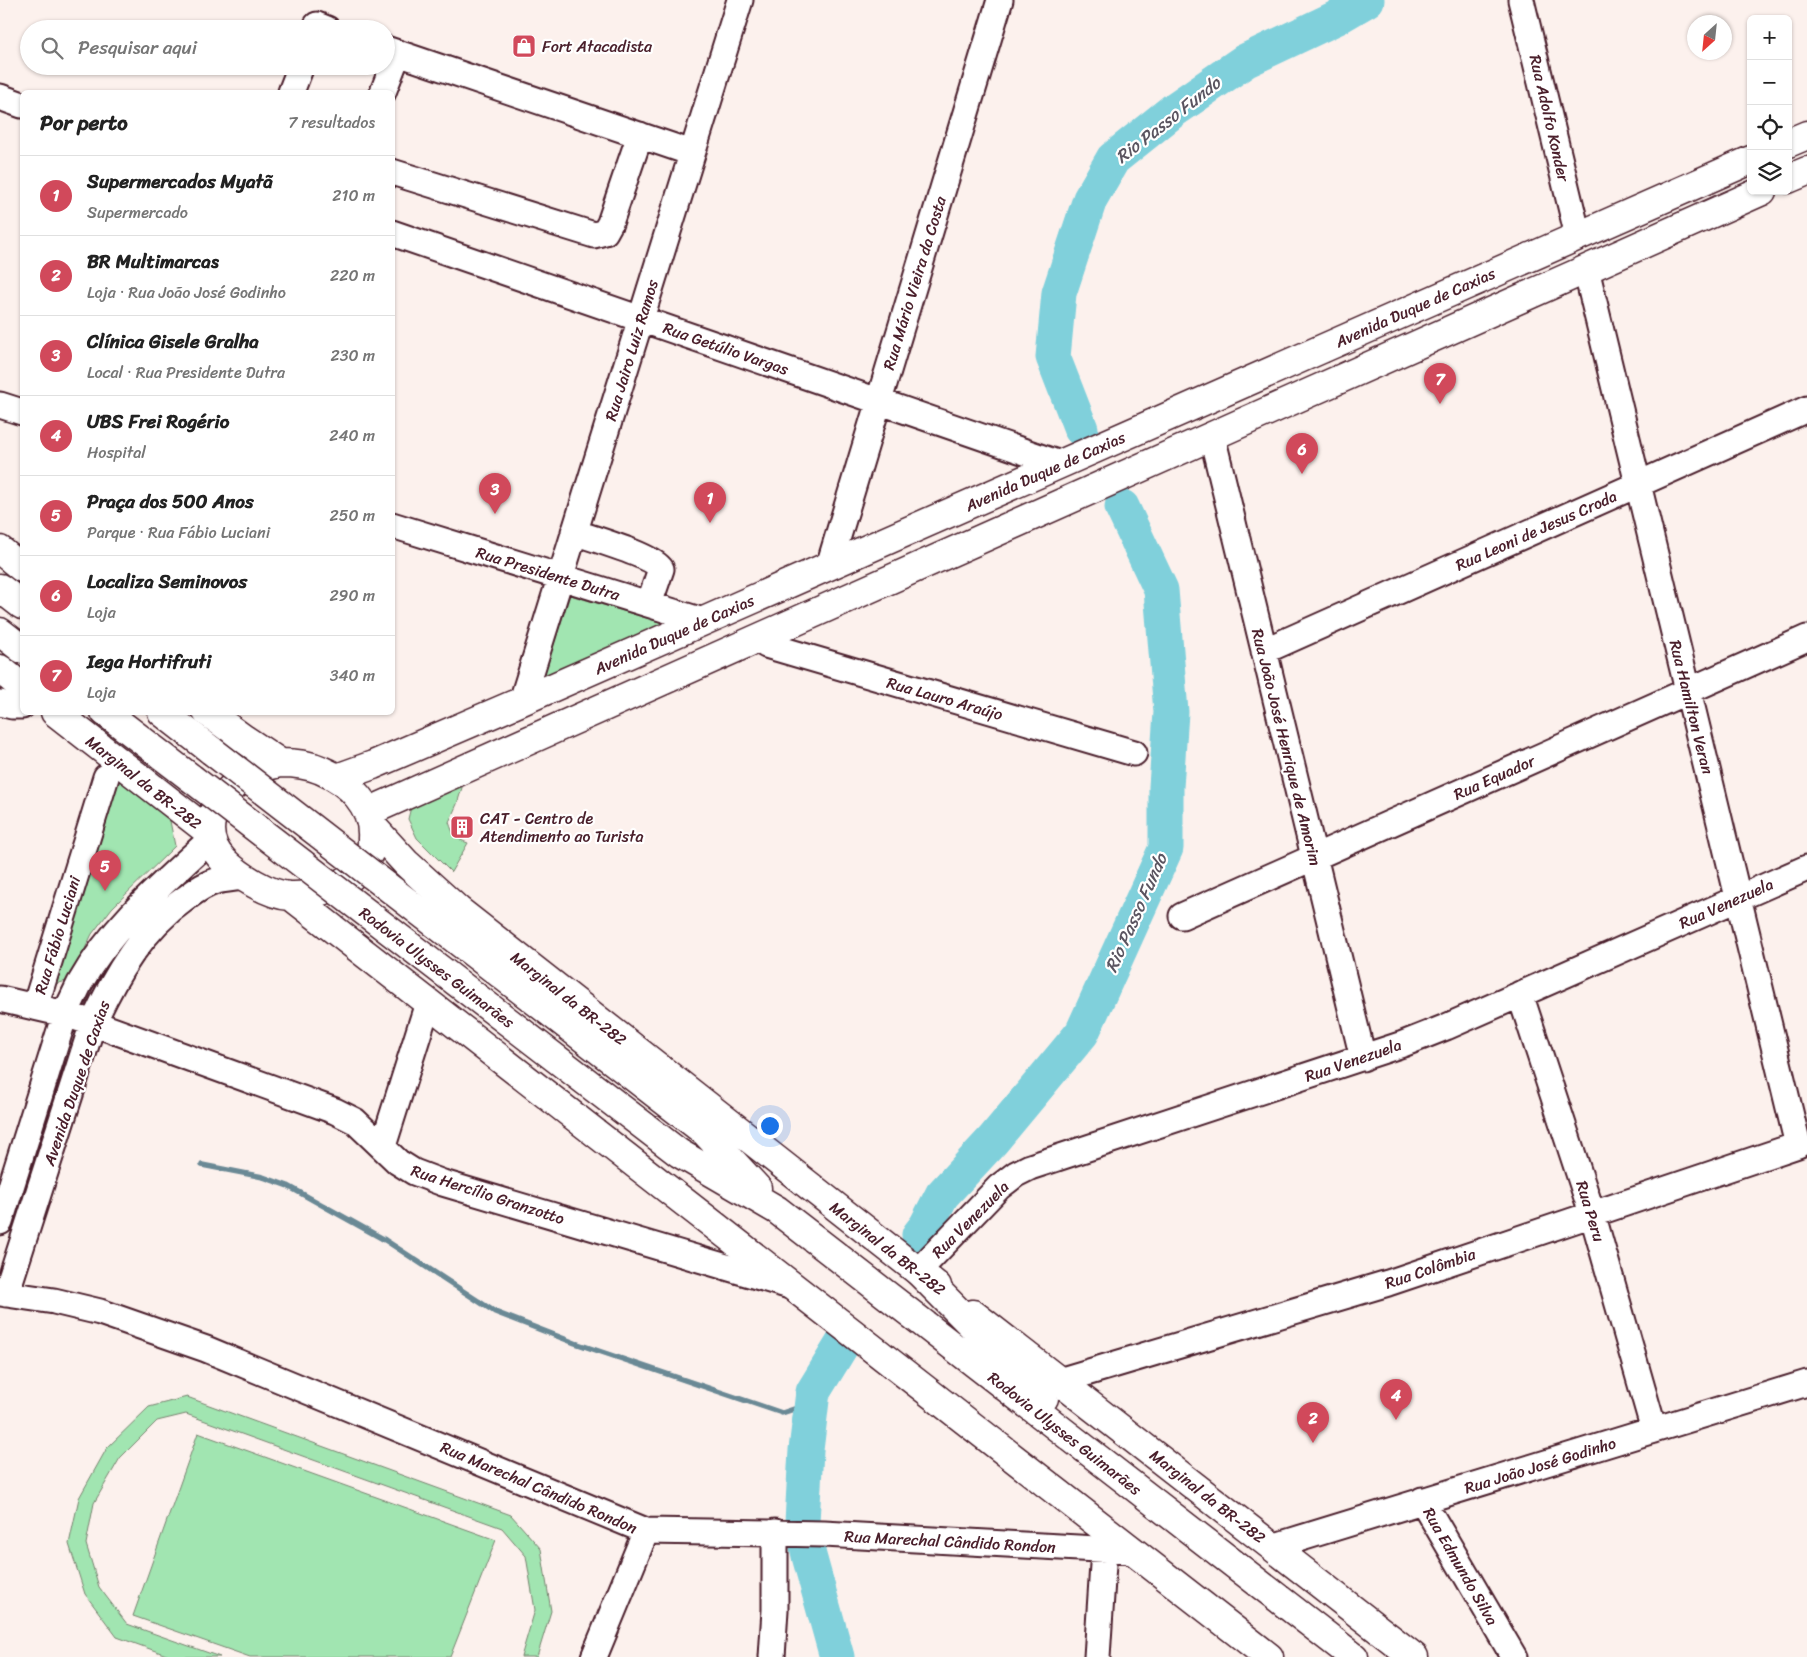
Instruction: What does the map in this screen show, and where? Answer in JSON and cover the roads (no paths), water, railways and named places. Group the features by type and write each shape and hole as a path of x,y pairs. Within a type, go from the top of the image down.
{"main road":[{"path":"1792,141 1807,135"},
{"name":"Avenida Duque de Caxias","path":"337,778 365,768 522,701 1747,162"},
{"path":"1792,177 1807,171"},
{"path":"370,819 758,639 1753,195"},
{"path":"0,550 20,566"},
{"path":"0,588 20,603"},
{"path":"0,632 20,647"},
{"path":"0,669 20,685"},
{"name":"Marginal da BR-282","path":"59,715 210,836"},
{"name":"Rodovia Ulysses Guimarães","path":"109,715 679,1153 777,1210 1354,1657"},
{"name":"Rodovia Ulysses Guimarães","path":"166,715 705,1132 777,1210"},
{"path":"211,715 237,735 280,763"},
{"path":"280,763 301,763 321,769 337,778 357,793 370,819 371,849 354,874 338,884 316,893 291,896 278,894 243,877 216,853 210,836 214,812 228,790 254,770 280,763"},
{"name":"Marginal da BR-282","path":"370,819 406,863 458,910 1414,1657"},
{"path":"291,896 1269,1657"},
{"path":"918,1271 1120,1476"}],"street":[{"name":"Rua Jairo Luiz Ramos","path":"522,701 740,0"},
{"name":"Rua Mário Vieira da Costa","path":"829,566 1000,0"},
{"name":"Rua Adolfo Konder","path":"1521,0 1578,236"},
{"path":"395,52 692,152"},
{"path":"292,90 298,75"},
{"path":"383,90 387,75"},
{"path":"0,97 20,104"},
{"path":"395,173 594,235 605,232 610,222 640,135"},
{"name":"Rua Getúlio Vargas","path":"395,233 1060,464"},
{"name":"Rua Hamilton Veran","path":"1586,269 1738,898 1797,1095 1798,1145"},
{"path":"0,405 20,411"},
{"name":"Rua Leoni de Jesus Croda","path":"1264,650 1807,409"},
{"name":"Rua João José Henrique de Amorim","path":"1212,436 1363,1058"},
{"name":"Rua Presidente Dutra","path":"395,527 703,621"},
{"path":"574,532 647,558 659,565 661,569 649,604"},
{"name":"Rua Equador","path":"1182,916 1807,638"},
{"name":"Rua Lauro Araújo","path":"758,639 766,645 1134,753"},
{"path":"0,703 20,706"},
{"name":"Rua Fábio Luciani","path":"35,1007 106,777"},
{"name":"Avenida Duque de Caxias","path":"0,1222 65,1014 80,982 124,923 210,836"},
{"name":"Rua Venezuela","path":"918,1271 999,1187 1016,1174 1030,1167 1363,1058 1446,1027 1807,868"},
{"name":"Avenida Duque de Caxias","path":"3,1293 93,1024 104,998 136,947 157,921 170,909 194,892 216,881 243,877"},
{"name":"Rua Peru","path":"1520,994 1592,1213 1654,1430"},
{"name":"Rua Hercílio Granzotto","path":"0,999 65,1014 335,1111 355,1121 398,1162 414,1172 443,1183 794,1288"},
{"path":"383,1146 428,1003"},
{"name":"Rua Colômbia","path":"1059,1381 1388,1283 1798,1145"},
{"name":"Rua Marechal Cândido Rondon","path":"3,1293 54,1301 100,1312 206,1348 646,1531 824,1534 1133,1551"},
{"name":"Rua João José Godinho","path":"1272,1547 1807,1382"},
{"name":"Rua Edmundo Silva","path":"1422,1500 1514,1657"},
{"path":"594,1657 646,1531"},
{"path":"772,1657 783,1533"},
{"path":"1096,1657 1104,1549"}],"waterway":[{"name":"Rio Passo Fundo","path":"1081,429 1053,357 1059,293 1090,199 1113,159 1174,110 1245,61 1338,17 1367,0"},
{"name":"Rio Passo Fundo","path":"919,1235 926,1226 942,1195 993,1140 1082,1033 1166,848 1166,787 1171,712 1161,590 1122,507"},
{"path":"202,1165 263,1177 288,1186 385,1240 495,1312 575,1343 782,1413 797,1408 813,1392"},
{"name":"Rio Passo Fundo","path":"837,1657 809,1556 802,1522 806,1450 813,1392 846,1338"}],"place":[{"name":"Fort Atacadista","path":"524,46"},
{"name":"Iega Hortifruti","path":"1440,404"},
{"name":"Localiza Seminovos","path":"1302,474"},
{"name":"Clínica Gisele Gralha","path":"495,514"},
{"name":"Supermercados Myatã","path":"710,523"},
{"name":"CAT - Centro de Atendimento ao Turista","path":"462,827"},
{"name":"Praça dos 500 Anos","path":"105,891"},
{"name":"UBS Frei Rogério","path":"1396,1420"},
{"name":"BR Multimarcas","path":"1313,1443"}]}
